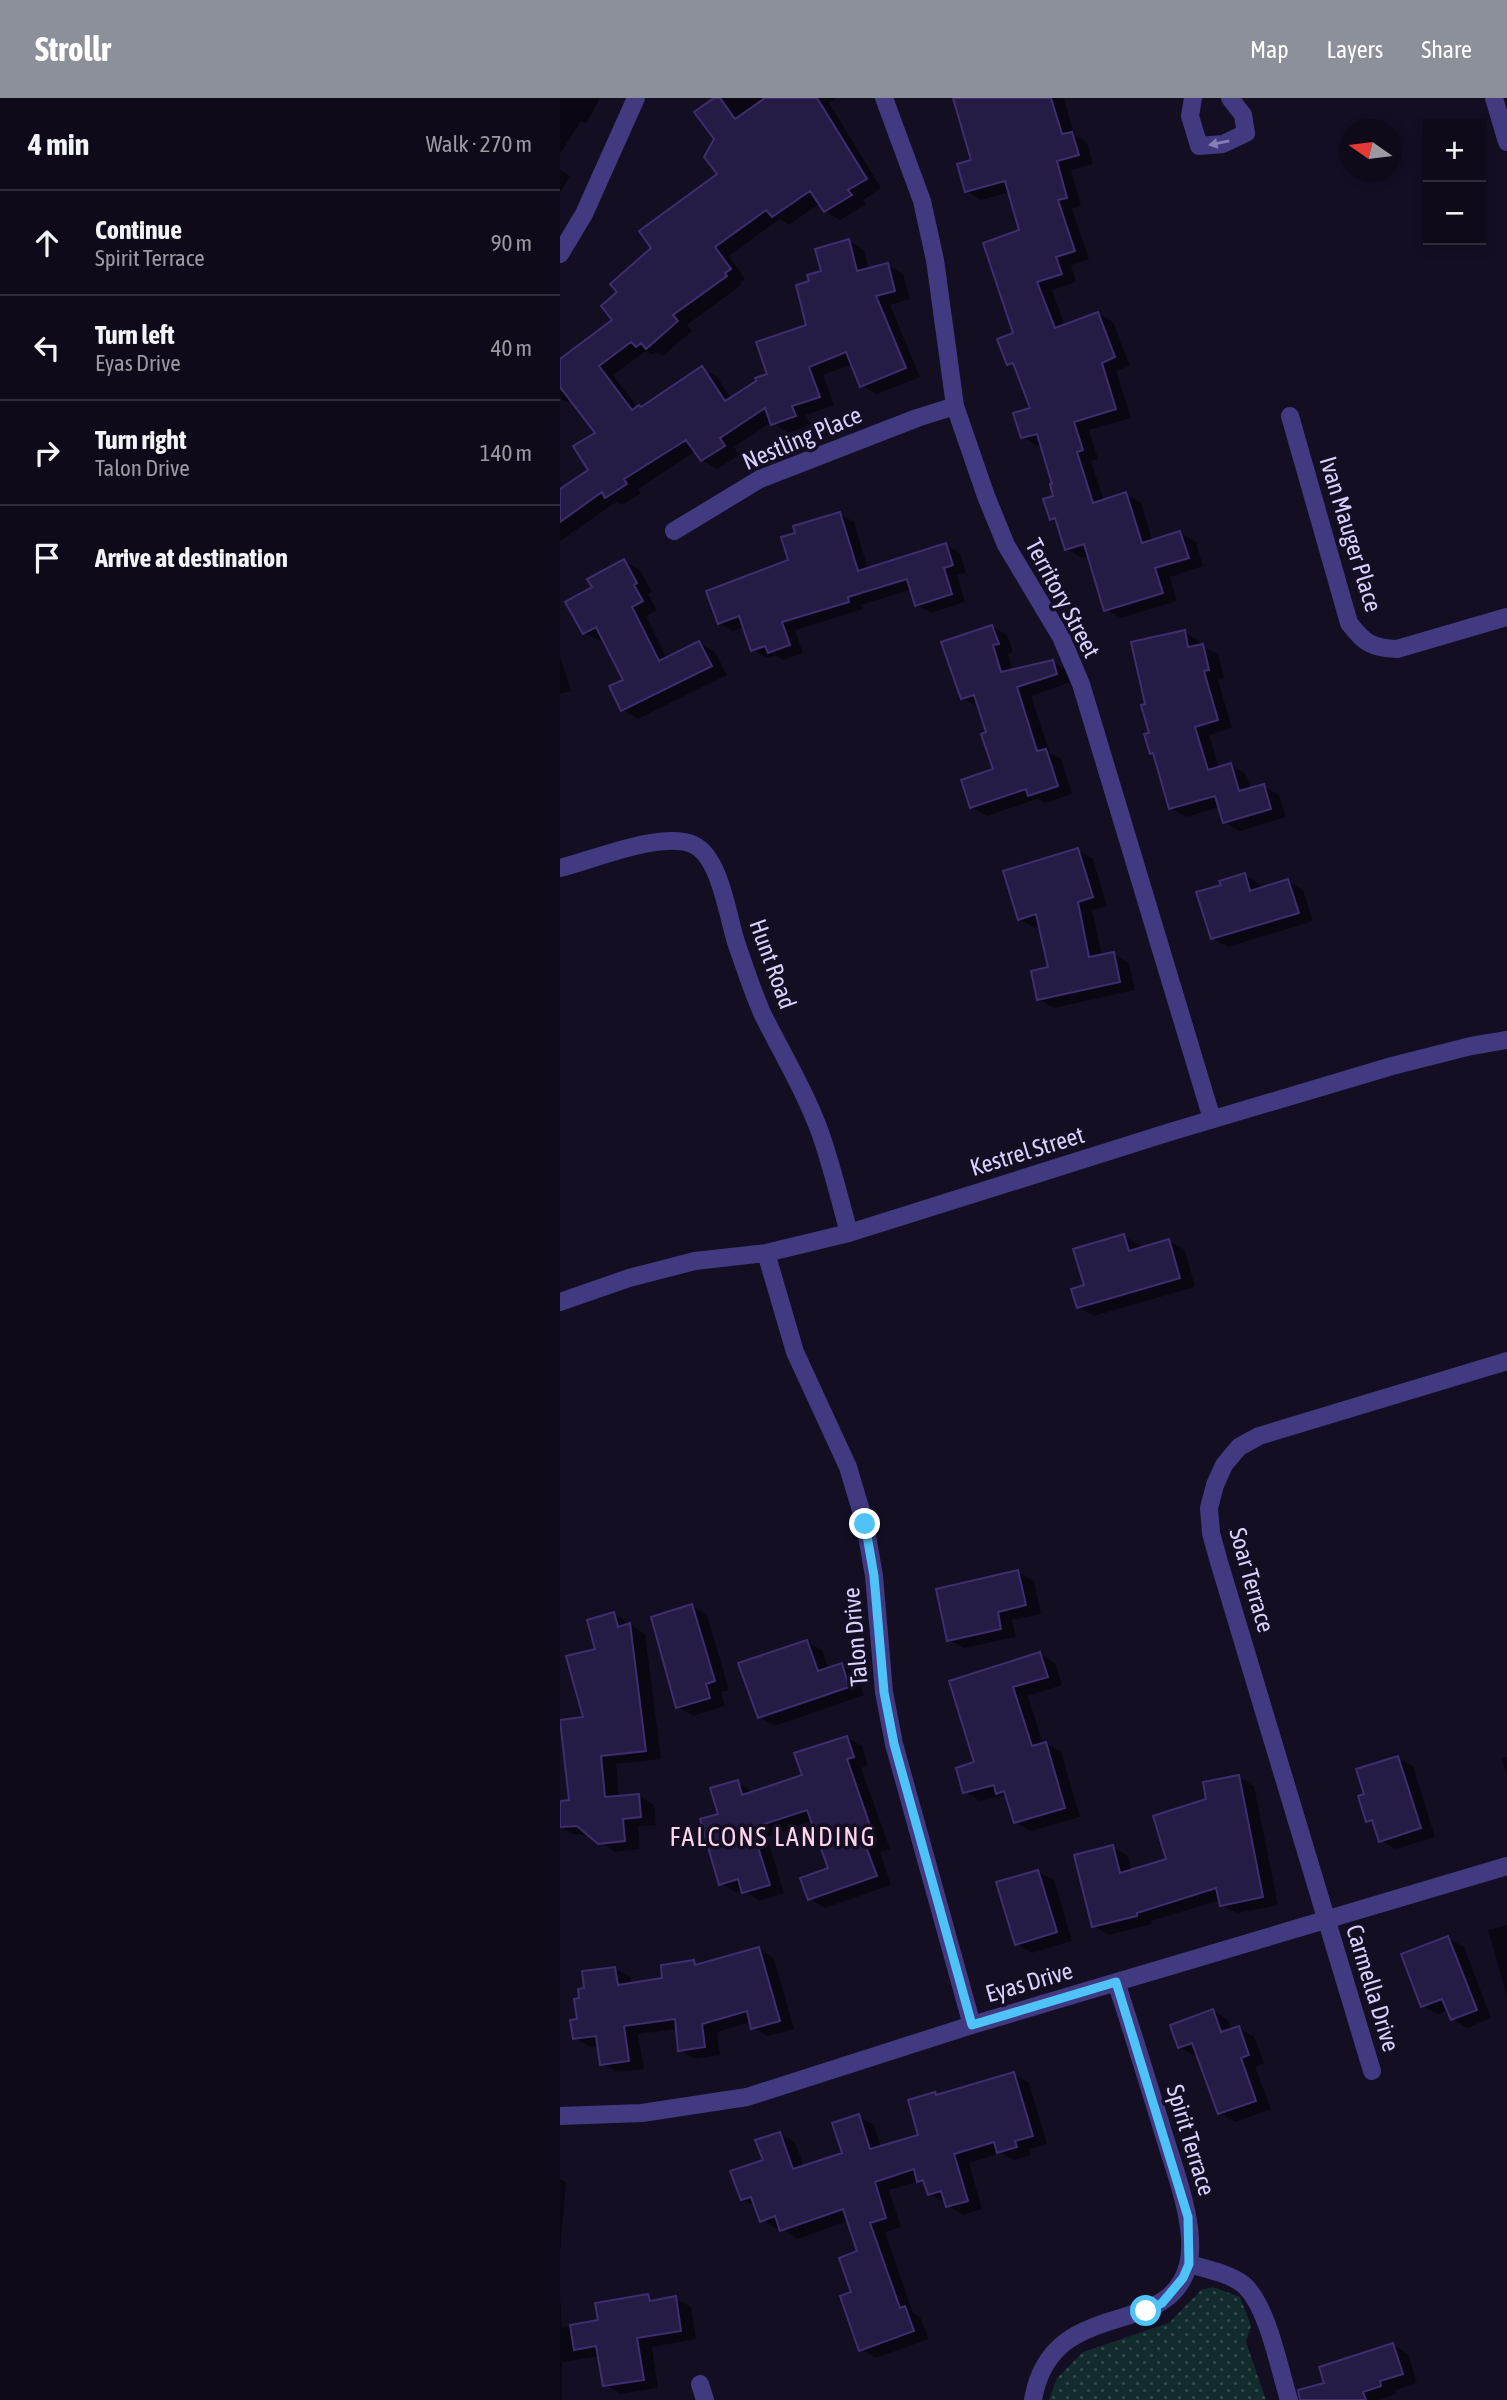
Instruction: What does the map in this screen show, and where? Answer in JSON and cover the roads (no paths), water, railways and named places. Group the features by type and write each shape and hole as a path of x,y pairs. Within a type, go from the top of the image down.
{"street":[{"path":"560,254 584,214 636,98"},
{"name":"Territory Street","path":"884,98 922,201 935,260 955,406 1006,545 1061,637 1081,684 1212,1119"},
{"path":"1193,98 1190,116 1199,146 1223,144 1246,133 1243,116 1230,98"},
{"path":"1494,98 1507,142"},
{"name":"Nestling Place","path":"674,531 760,479 955,406"},
{"name":"Ivan Mauger Place","path":"1290,416 1349,623 1361,639 1378,648 1397,649 1507,617"},
{"name":"Hunt Road","path":"560,868 659,840 695,845 708,857 718,878 737,945 763,1014 789,1062 821,1135 849,1233"},
{"name":"Kestrel Street","path":"560,1302 629,1278 695,1261 766,1253 849,1233 1212,1119 1392,1066 1507,1040"},
{"name":"Talon Drive","path":"766,1253 795,1352 848,1467 865,1524 874,1576 884,1692 894,1744 972,2025"},
{"name":"Soar Terrace","path":"1326,1920 1211,1533 1209,1508 1215,1485 1224,1465 1238,1447 1259,1436 1507,1361"},
{"name":"Eyas Drive","path":"560,2116 642,2113 747,2097 972,2025 1507,1866"},
{"name":"Carmella Drive","path":"1326,1920 1373,2071"},
{"name":"Spirit Terrace","path":"1116,1982 1188,2217 1189,2264"},
{"path":"1033,2400 1043,2368 1059,2347 1090,2327 1146,2311 1162,2303 1183,2278 1189,2264 1229,2276 1243,2284 1254,2297 1262,2313 1289,2400"}],"district":[{"name":"FALCONS LANDING","path":"773,1837"}]}
